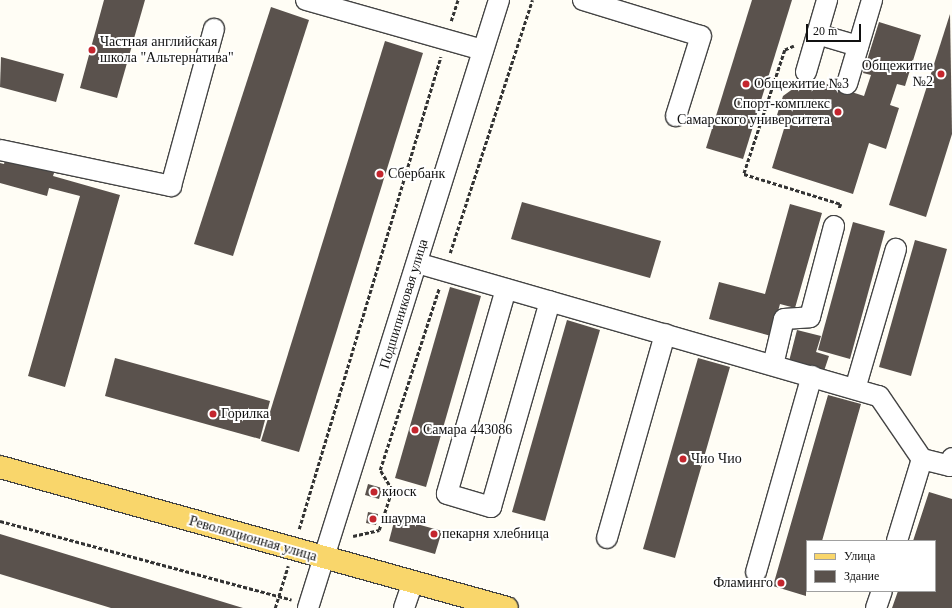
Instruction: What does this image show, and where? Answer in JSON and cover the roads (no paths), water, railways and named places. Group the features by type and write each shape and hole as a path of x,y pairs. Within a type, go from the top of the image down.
{"main road":[{"name":"Революционная улица","path":"0,467 292,550 507,608"}],"street":[{"path":"306,0 483,50"},
{"name":"Подшипниковая улица","path":"308,607 333,561 417,263 499,0"},
{"path":"583,0 701,36 676,116"},
{"path":"806,72 827,0"},
{"path":"847,84 872,0"},
{"path":"0,150 171,186 214,29"},
{"path":"817,34 858,46"},
{"path":"773,365 784,320 810,317 834,226"},
{"path":"855,389 896,249"},
{"path":"417,263 879,396 922,459 950,466 952,458"},
{"path":"506,288 447,494 491,507 550,301"},
{"path":"606,538 665,334"},
{"path":"756,572 812,376"},
{"path":"897,540 922,459"},
{"path":"404,608 413,582"},
{"path":"876,608 882,592"}],"place":[{"name":"Частная английская школа \"Альтернатива\"","path":"92,50"},
{"name":"Общежитие №2","path":"941,74"},
{"name":"Общежитие №3","path":"746,84"},
{"name":"Спорт-комплекс Самарского университета","path":"838,112"},
{"name":"Сбербанк","path":"380,174"},
{"name":"Горилка","path":"213,414"},
{"name":"Самара 443086","path":"415,430"},
{"name":"Чио Чио","path":"683,459"},
{"name":"киоск","path":"374,492"},
{"name":"шаурма","path":"373,519"},
{"name":"пекарня хлебница","path":"434,534"},
{"name":"Фламинго","path":"781,583"}]}
